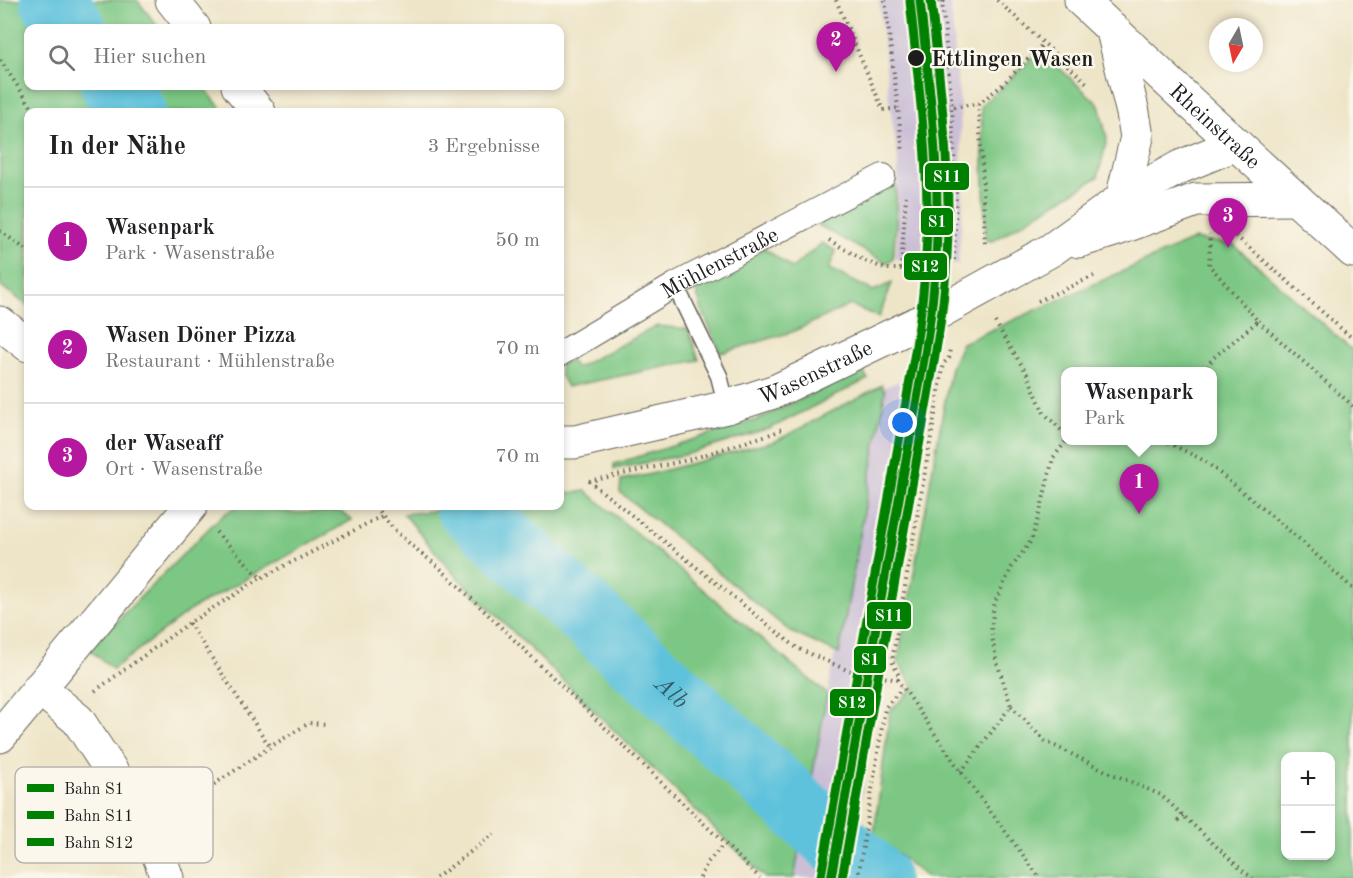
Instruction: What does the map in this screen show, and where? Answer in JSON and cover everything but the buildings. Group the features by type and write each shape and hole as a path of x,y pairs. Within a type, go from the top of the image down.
{"street":[{"path":"172,0 191,24"},
{"name":"Rheinstraße","path":"1081,0 1353,251"},
{"path":"1113,30 1137,138 1122,199"},
{"path":"241,90 256,108"},
{"name":"Wasenstraße","path":"1051,250 1122,199 1180,167 1236,144"},
{"name":"Mühlenstraße","path":"564,352 675,285 883,176"},
{"name":"Wasenstraße","path":"564,442 575,442 727,407 777,391 932,316 964,282 1051,250 1117,230 1196,200 1296,198"},
{"path":"0,324 24,342"},
{"path":"0,736 188,510"},
{"path":"39,688 78,720 109,767"},
{"path":"161,863 167,878"}],"lane":[{"path":"675,285 719,376 727,407"}],"path":[{"path":"836,0 883,110 898,108"},
{"path":"885,0 903,154"},
{"path":"932,3 949,0"},
{"path":"997,0 1090,87"},
{"path":"942,1 964,282 1027,374 1044,413 1061,431"},
{"path":"942,108 978,104 1000,87 1044,43"},
{"path":"0,60 32,108"},
{"path":"978,104 985,254"},
{"path":"901,269 906,193"},
{"path":"802,220 805,226 865,261 886,269 901,269 964,282"},
{"path":"1208,225 1209,265 1258,321 1353,406"},
{"path":"0,231 24,247"},
{"path":"1232,232 1353,339"},
{"path":"1207,367 1213,358 1258,321"},
{"path":"951,341 949,358 944,363 892,661 902,688 1040,878"},
{"path":"1064,445 1053,458 1031,541 1012,567 994,604 991,631 996,659 1011,706 1045,741 1161,795 1253,878"},
{"path":"1171,445 1205,461 1298,537 1353,589"},
{"path":"589,481 797,648 847,670 898,680"},
{"path":"195,510 261,578"},
{"path":"379,510 403,537 442,570 760,878"},
{"path":"67,711 189,623 261,578 382,516"},
{"path":"189,623 270,747"},
{"path":"858,878 885,708 902,688"},
{"path":"961,772 1011,706"},
{"path":"213,785 309,723 327,724"},
{"path":"1178,821 1183,816"},
{"path":"436,878 494,834"},
{"path":"700,878 707,863 724,844"}],"shaded area":[{"path":"879,0 950,0 960,106 963,203 958,265 895,259 898,158 889,99"},
{"path":"935,365 848,878 794,878 883,388"}],"green space":[{"path":"0,0 137,0 156,24 24,24 24,90 206,90 221,108 24,108 24,303 0,285"},
{"path":"1040,50 1099,105 1107,139 1098,177 993,241 986,240 981,105"},
{"path":"887,184 896,186 893,259 886,263 818,225 822,217"},
{"path":"1195,239 1234,245 1353,351 1353,878 927,878 874,834 890,711 914,688 898,661 951,367 962,343"},
{"path":"822,243 836,251 829,269 873,291 892,283 879,317 850,305 792,332 721,353 702,311 694,284 764,248 792,268"},
{"path":"657,326 688,329 699,360 567,387 564,381 564,364 570,360 576,368"},
{"path":"862,370 868,379 769,429 688,454 614,469 614,464 759,419"},
{"path":"882,385 885,392 839,654 791,632 620,492 621,480 776,441"},
{"path":"586,491 827,694 794,878 765,878 453,573 404,514 438,510 564,510 564,494"},
{"path":"231,510 277,510 292,513 340,511 352,520 192,609 113,669 89,649 218,519"}],"waterway":[{"name":"Alb","path":"53,0 70,24"},
{"name":"Alb","path":"117,90 130,108"},
{"name":"Alb","path":"472,510 876,878"}],"rail line":[{"name":"S1","path":"831,878 933,300 937,246 937,183 920,0"},
{"name":"S11","path":"842,878 935,356 945,281 948,243 946,154 931,0"},
{"name":"S12","path":"821,876 923,298 927,243 925,155 910,1"}],"place":[{"name":"Ettlingen Wasen","path":"916,58"},
{"name":"Wasen Döner Pizza","path":"836,72"},
{"name":"der Waseaff","path":"1228,248"},
{"name":"Wasenpark","path":"1139,514"}]}
